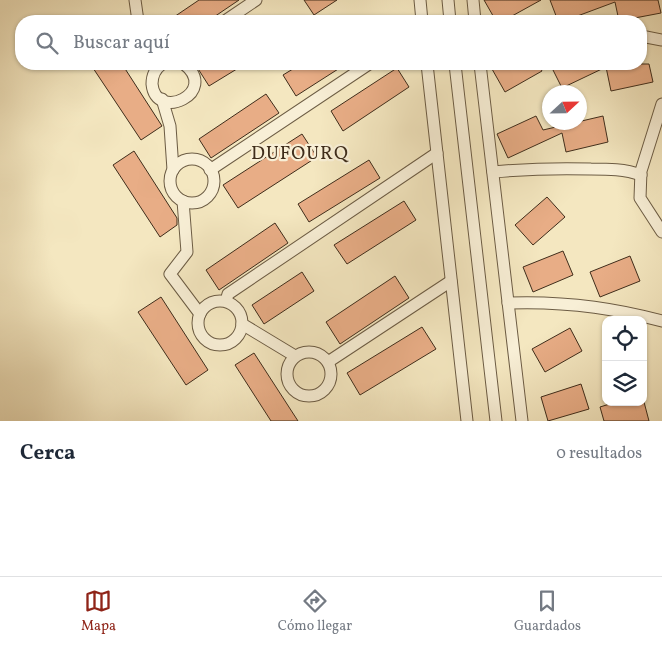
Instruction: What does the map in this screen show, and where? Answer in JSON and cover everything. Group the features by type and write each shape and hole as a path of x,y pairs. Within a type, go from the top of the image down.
{"street":[{"path":"135,0 137,15"},
{"path":"234,15 256,0"},
{"path":"420,0 421,15"},
{"path":"448,0 449,15"},
{"path":"472,0 474,15"},
{"path":"647,37 662,40"},
{"path":"149,70 154,92 162,99 172,103 187,98 190,95 194,86 194,76 190,70"},
{"path":"152,81 156,70"},
{"path":"210,170 360,70"},
{"path":"428,70 466,421"},
{"path":"456,70 496,421"},
{"path":"481,70 522,421"},
{"path":"162,99 170,126 173,170"},
{"path":"662,104 641,175 640,198 662,232"},
{"path":"226,302 228,294 438,153"},
{"path":"183,201 196,202 208,195 213,183 210,170 206,164 192,159 184,160 173,170 170,177 173,191 183,201 187,252 170,274 200,314"},
{"path":"493,172 555,168 632,171 641,175"},
{"path":"328,362 451,281"},
{"path":"213,302 226,302 237,309 240,314 242,324 240,333 223,344 216,344 204,337 200,331 198,324 200,314 207,305 213,302"},
{"path":"508,303 574,304 613,310 662,321"},
{"path":"242,324 295,356"},
{"path":"315,352 328,362 331,371 329,384 320,393 307,396 295,391 288,380 288,367 295,356 315,352"}],"building":[{"path":"199,0 239,0 217,15 177,15"},
{"path":"304,0 337,0 314,15"},
{"path":"484,0 541,0 514,15 493,15"},
{"path":"550,0 658,0 661,13 647,16 618,15 615,2 580,15 556,15"},
{"path":"647,64 649,64 653,82 611,91 607,70 647,70"},
{"path":"94,70 126,70 162,126 141,140"},
{"path":"199,70 235,70 209,86"},
{"path":"291,70 337,70 296,96 283,75"},
{"path":"394,70 398,70 409,87 343,131 331,111"},
{"path":"493,70 541,70 542,71 505,92"},
{"path":"553,70 600,70 568,85 560,85"},
{"path":"266,94 279,113 211,158 199,139"},
{"path":"536,116 542,130 587,130 587,120 603,116 608,142 566,152 562,133 508,158 497,134"},
{"path":"302,134 317,157 238,208 223,185"},
{"path":"134,151 177,218 177,225 160,237 113,165"},
{"path":"369,160 380,178 309,222 298,204"},
{"path":"547,197 565,217 533,245 515,225"},
{"path":"404,201 416,220 347,264 334,245"},
{"path":"275,223 288,243 219,290 206,270"},
{"path":"563,251 573,275 533,292 523,267"},
{"path":"630,256 640,281 600,297 590,272"},
{"path":"302,272 314,291 264,324 252,305"},
{"path":"395,276 409,298 340,344 326,322"},
{"path":"161,297 208,370 186,385 138,312"},
{"path":"422,327 436,349 360,395 347,373"},
{"path":"570,328 582,351 545,372 532,349"},
{"path":"254,353 298,421 271,421 235,365"},
{"path":"581,384 589,409 548,421 541,397"},
{"path":"645,406 649,421 604,421 600,407"}],"district":[{"name":"DUFOURQ","path":"300,152"}]}
